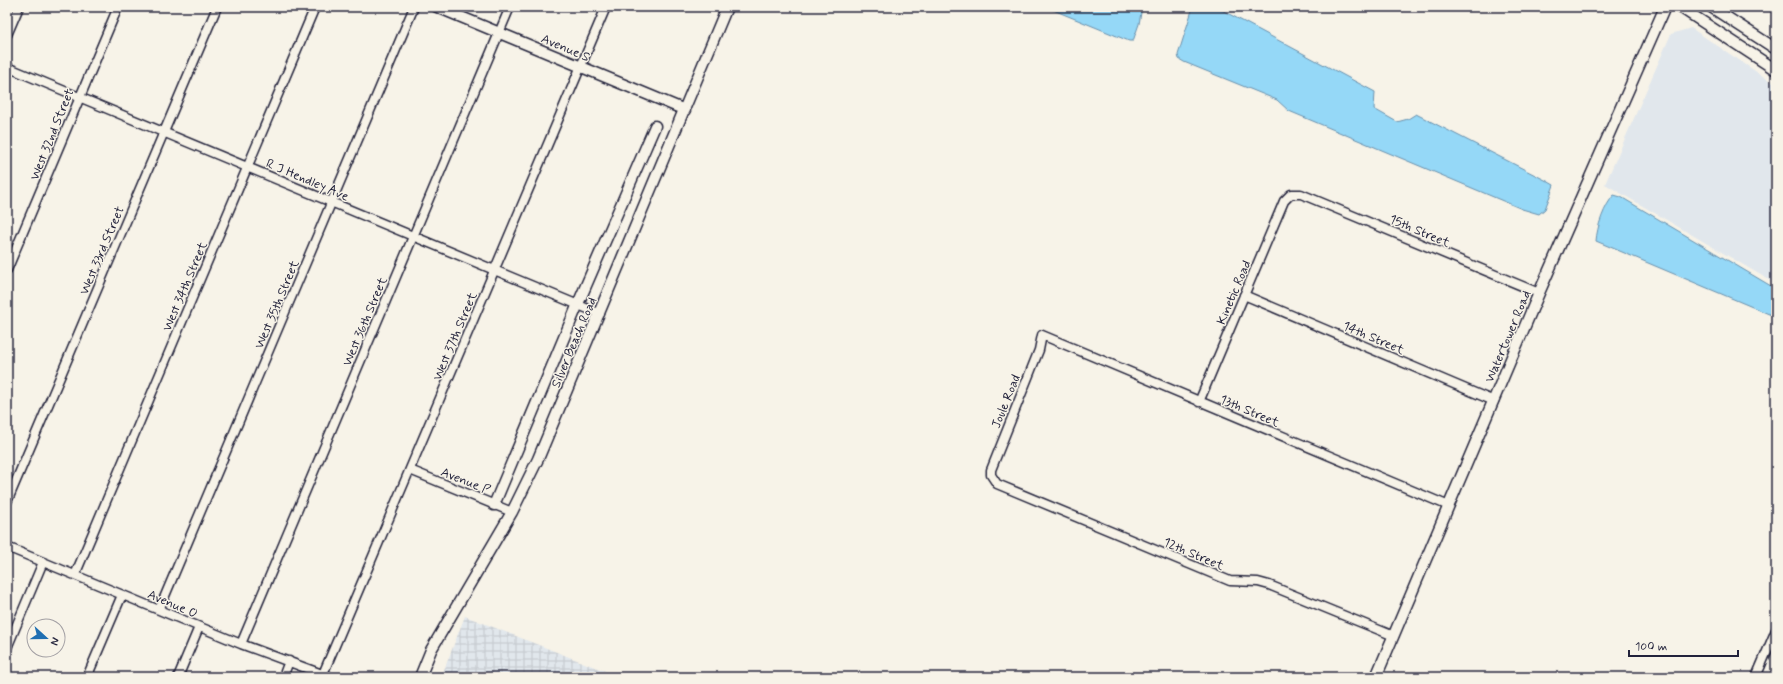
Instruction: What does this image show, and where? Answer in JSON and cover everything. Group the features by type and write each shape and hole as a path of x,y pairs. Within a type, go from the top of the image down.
{"street":[{"path":"7,35 19,7"},
{"name":"West 32nd Street","path":"7,270 118,7"},
{"name":"West 33rd Street","path":"7,502 217,7"},
{"name":"West 34th Street","path":"75,575 315,7"},
{"name":"West 35th Street","path":"159,610 414,7"},
{"name":"Avenue S","path":"437,7 685,110"},
{"name":"West 36th Street","path":"241,644 510,7"},
{"name":"West 37th Street","path":"327,676 410,470 606,7"},
{"name":"Silver Beach Road","path":"420,677 435,644 512,512 538,459 600,314 727,7"},
{"name":"Watertower Road","path":"1376,677 1539,293 1665,7"},
{"path":"1680,7 1776,70"},
{"path":"1711,7 1776,48"},
{"name":"R J Hendley Ave","path":"7,67 600,314"},
{"name":"Silver Beach Road","path":"494,505 578,304 655,126"},
{"name":"15th Street","path":"1291,194 1301,194 1539,293"},
{"name":"Kinetic Road","path":"1199,402 1284,201 1291,194"},
{"name":"14th Street","path":"1244,295 1494,401"},
{"name":"13th Street","path":"1042,336 1449,506"},
{"name":"Joule Road","path":"991,475 993,464 1039,350 1042,336"},
{"name":"Avenue P","path":"410,470 512,512"},
{"name":"12th Street","path":"991,475 997,484 1230,581 1258,582 1269,585 1394,636"},
{"name":"Avenue O","path":"7,547 241,644 327,676"},
{"path":"7,648 44,562"},
{"path":"87,677 122,595"},
{"path":"178,677 199,627"},
{"path":"1756,677 1776,630"},
{"path":"283,677 289,661"}],"shaded area":[{"path":"1691,28 1776,85 1776,284 1605,184 1671,34"},
{"path":"465,616 620,677 447,677 442,675"}],"water":[{"path":"1046,7 1142,7 1139,24 1133,41 1129,41"},
{"path":"1193,7 1216,7 1375,92 1374,109 1397,122 1408,119 1416,114 1554,185 1545,209 1539,214 1522,209 1289,111 1277,100 1184,62 1179,59 1178,55"},
{"path":"1614,195 1621,197 1776,289 1776,317 1596,241 1602,217 1607,205"}]}
